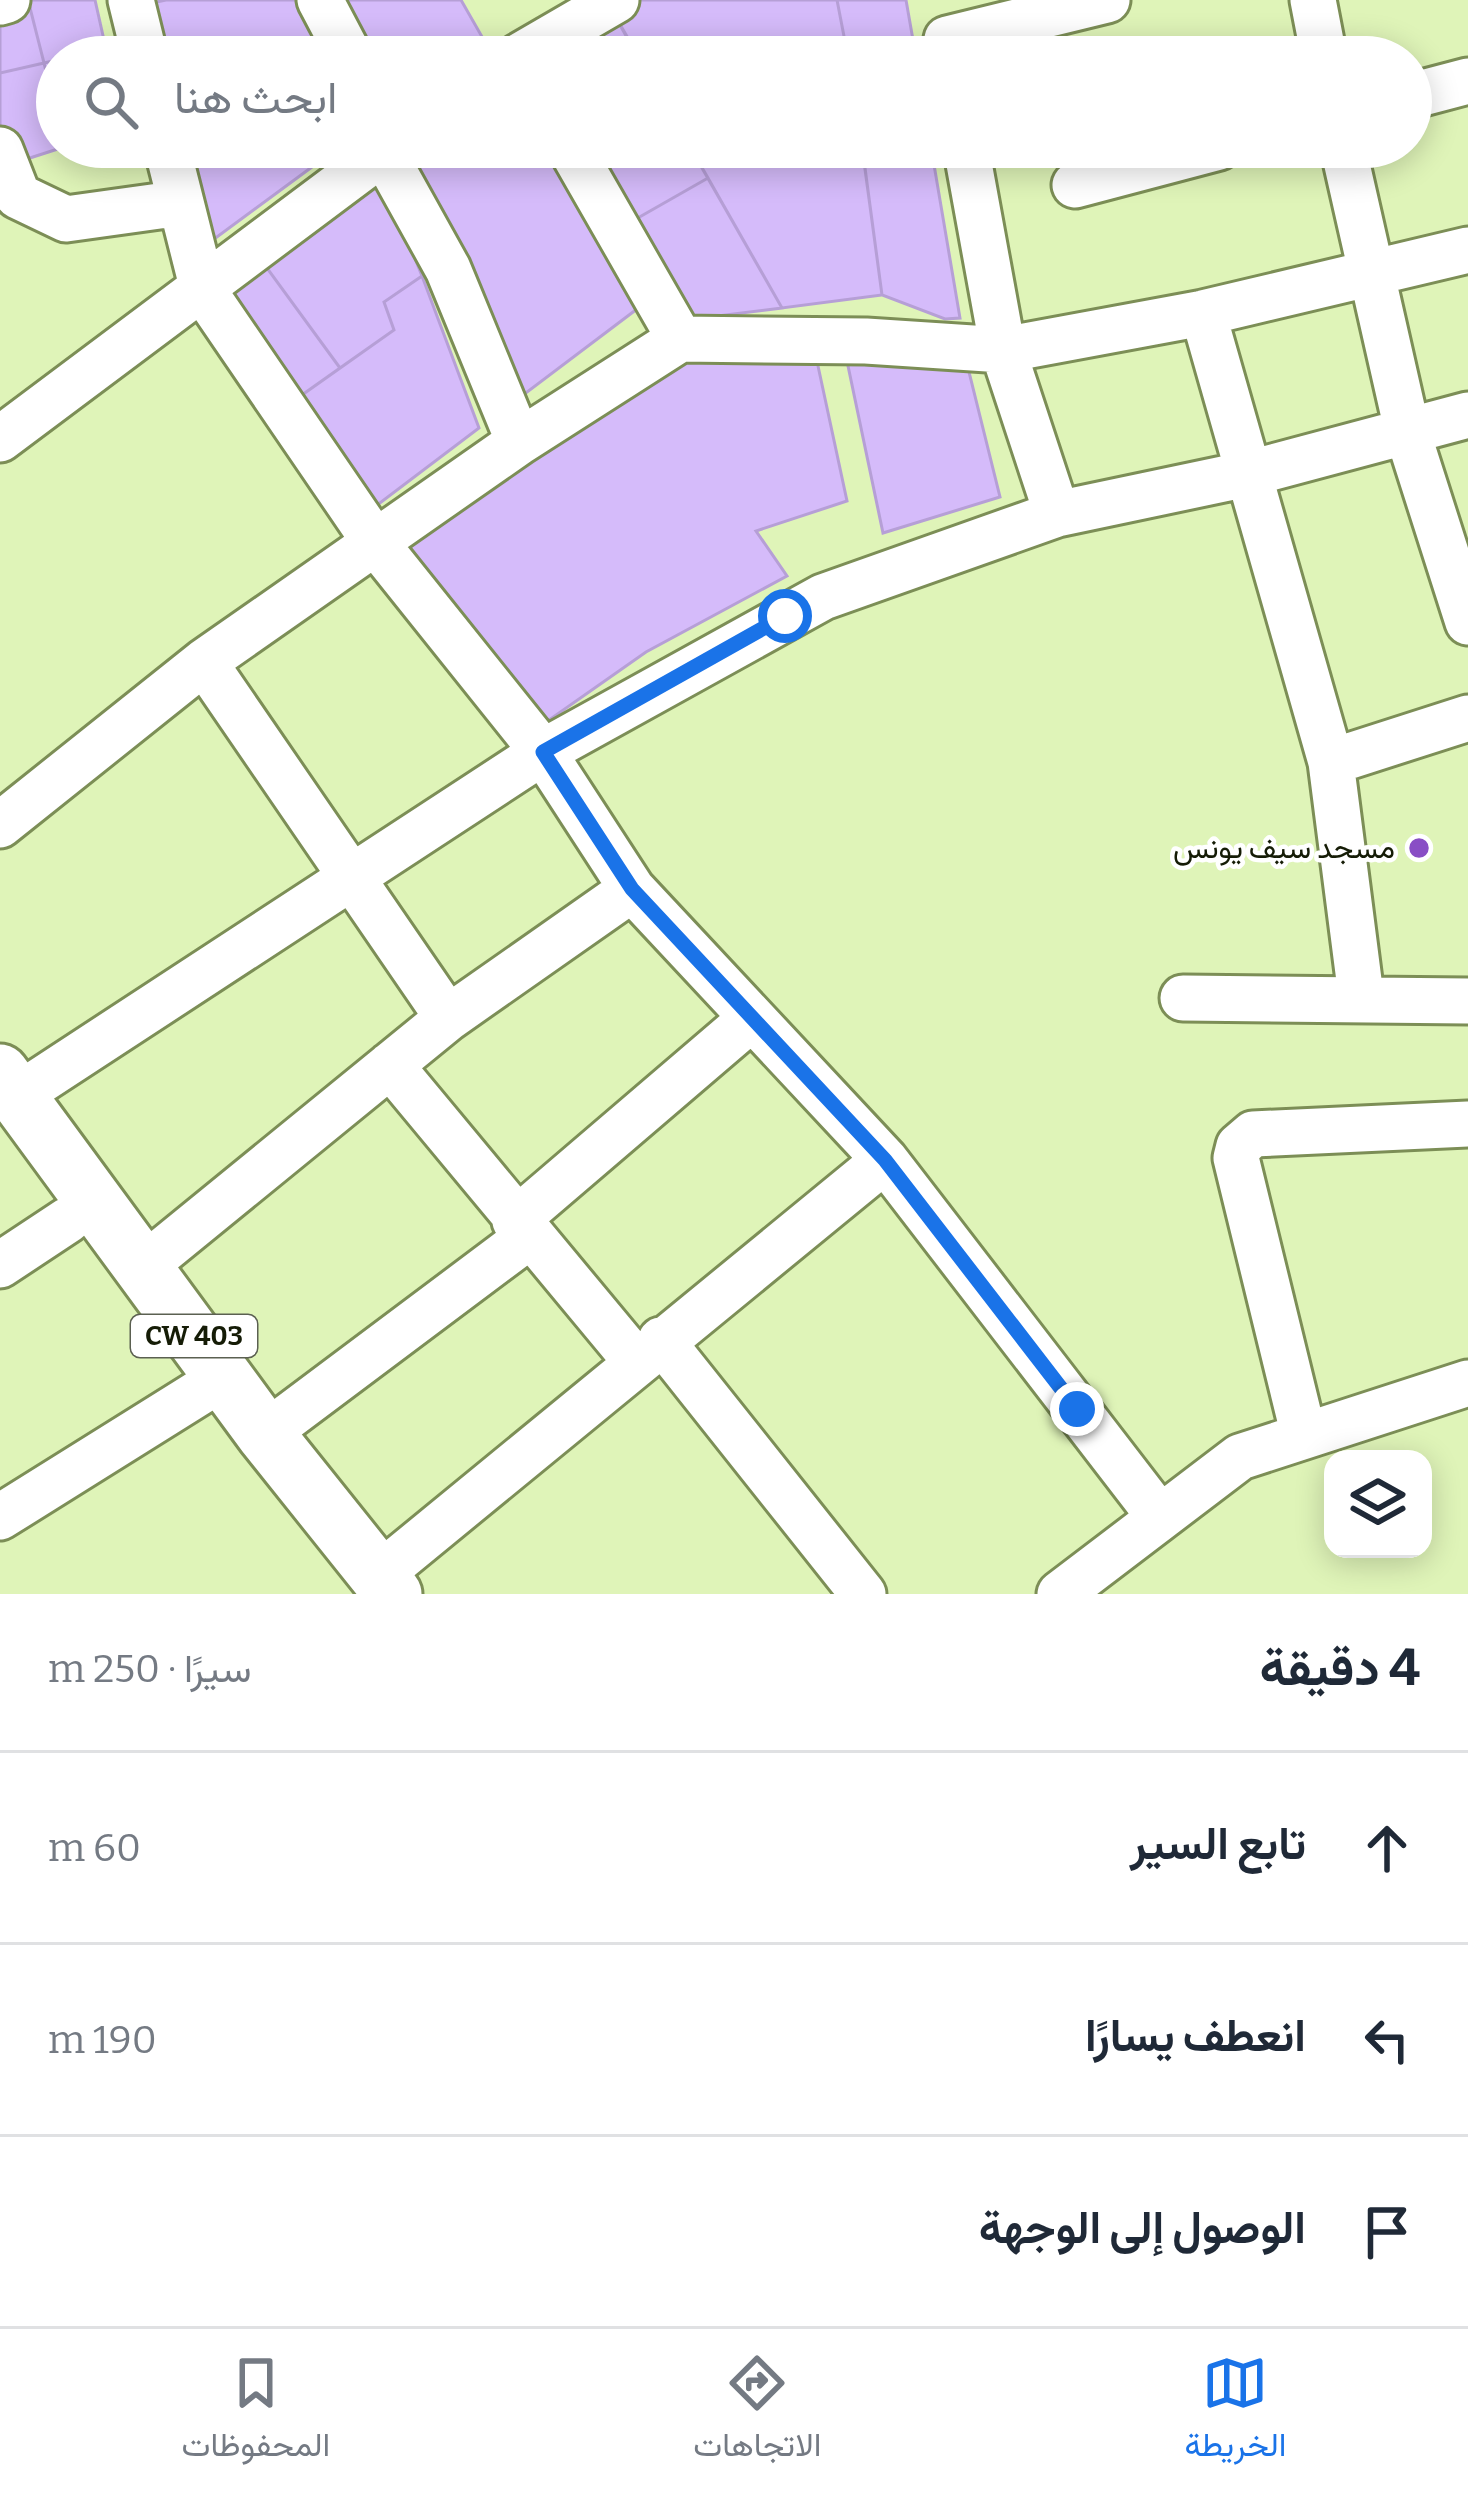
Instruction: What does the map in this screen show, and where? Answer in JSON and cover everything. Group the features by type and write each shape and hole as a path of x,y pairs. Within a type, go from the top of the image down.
{"main road":[{"name":"CW 403","path":"6,1101 68,1220 373,1588"},
{"name":"CW 403","path":"6,1101 143,1267 209,1387 266,1434 373,1588"}],"street":[{"path":"131,0 140,36"},
{"path":"320,0 339,36"},
{"path":"554,36 616,0"},
{"path":"946,32 1107,0"},
{"path":"1313,0 1320,36"},
{"path":"1432,91 1468,82"},
{"path":"172,168 203,290 375,542 543,752 632,889 885,1160 1159,1516"},
{"path":"0,439 362,168"},
{"path":"397,168 448,269 519,442"},
{"path":"582,168 680,339"},
{"path":"971,168 1003,350 1057,514"},
{"path":"1075,185 1139,168"},
{"path":"1346,168 1408,434 1450,517 1468,622"},
{"path":"2,169 31,206 66,219 181,203"},
{"path":"0,825 204,662 519,442 680,339 866,340 1003,350 1203,313 1468,250"},
{"path":"1203,313 1331,762 1361,996"},
{"path":"6,1101 543,752 823,597 1057,514 1246,474 1468,415"},
{"path":"204,662 448,1018"},
{"path":"1331,762 1468,718"},
{"path":"143,1267 448,1018 632,889"},
{"path":"1183,998 1361,996 1468,1001"},
{"path":"266,1434 522,1229 752,1018"},
{"path":"390,1065 522,1229 648,1350 863,1594"},
{"path":"1304,1436 1236,1158 1239,1146 1252,1134 1468,1124"},
{"path":"373,1588 648,1350 885,1160"},
{"path":"0,1265 68,1220"},
{"path":"1060,1594 1240,1457 1468,1383"},
{"path":"0,1517 209,1387"}],"building":[{"path":"28,0 37,36 36,65 0,73 0,1"},
{"path":"28,0 95,0 103,36 37,36"},
{"path":"166,0 301,0 319,34 150,36 142,5"},
{"path":"333,0 461,0 482,36 351,36"},
{"path":"628,0 837,0 844,36 626,36 611,9"},
{"path":"837,0 906,0 912,36 844,36"},
{"path":"611,9 627,36 569,36"},
{"path":"36,65 36,156 5,166 0,146 0,73"},
{"path":"182,168 311,168 202,248"},
{"path":"379,168 422,276 384,302 394,330 340,368 256,253"},
{"path":"413,168 556,168 637,309 510,405"},
{"path":"599,168 702,168 708,178 629,223"},
{"path":"702,168 865,168 882,295 782,308"},
{"path":"865,168 935,168 960,318 945,319 882,295"},
{"path":"708,178 782,308 685,320 629,223"},
{"path":"256,253 340,368 285,407 206,290"},
{"path":"422,276 479,428 364,515 285,407 394,330 384,302"},
{"path":"815,352 847,501 756,531 787,576 646,652 532,732 388,548 624,367"},
{"path":"847,361 968,368 1000,497 883,533"}],"place":[{"name":"مسجد سيف يونس","path":"1419,848"}],"route":[{"path":"785,616 543,752 632,889 885,1160 1077,1409"}]}
